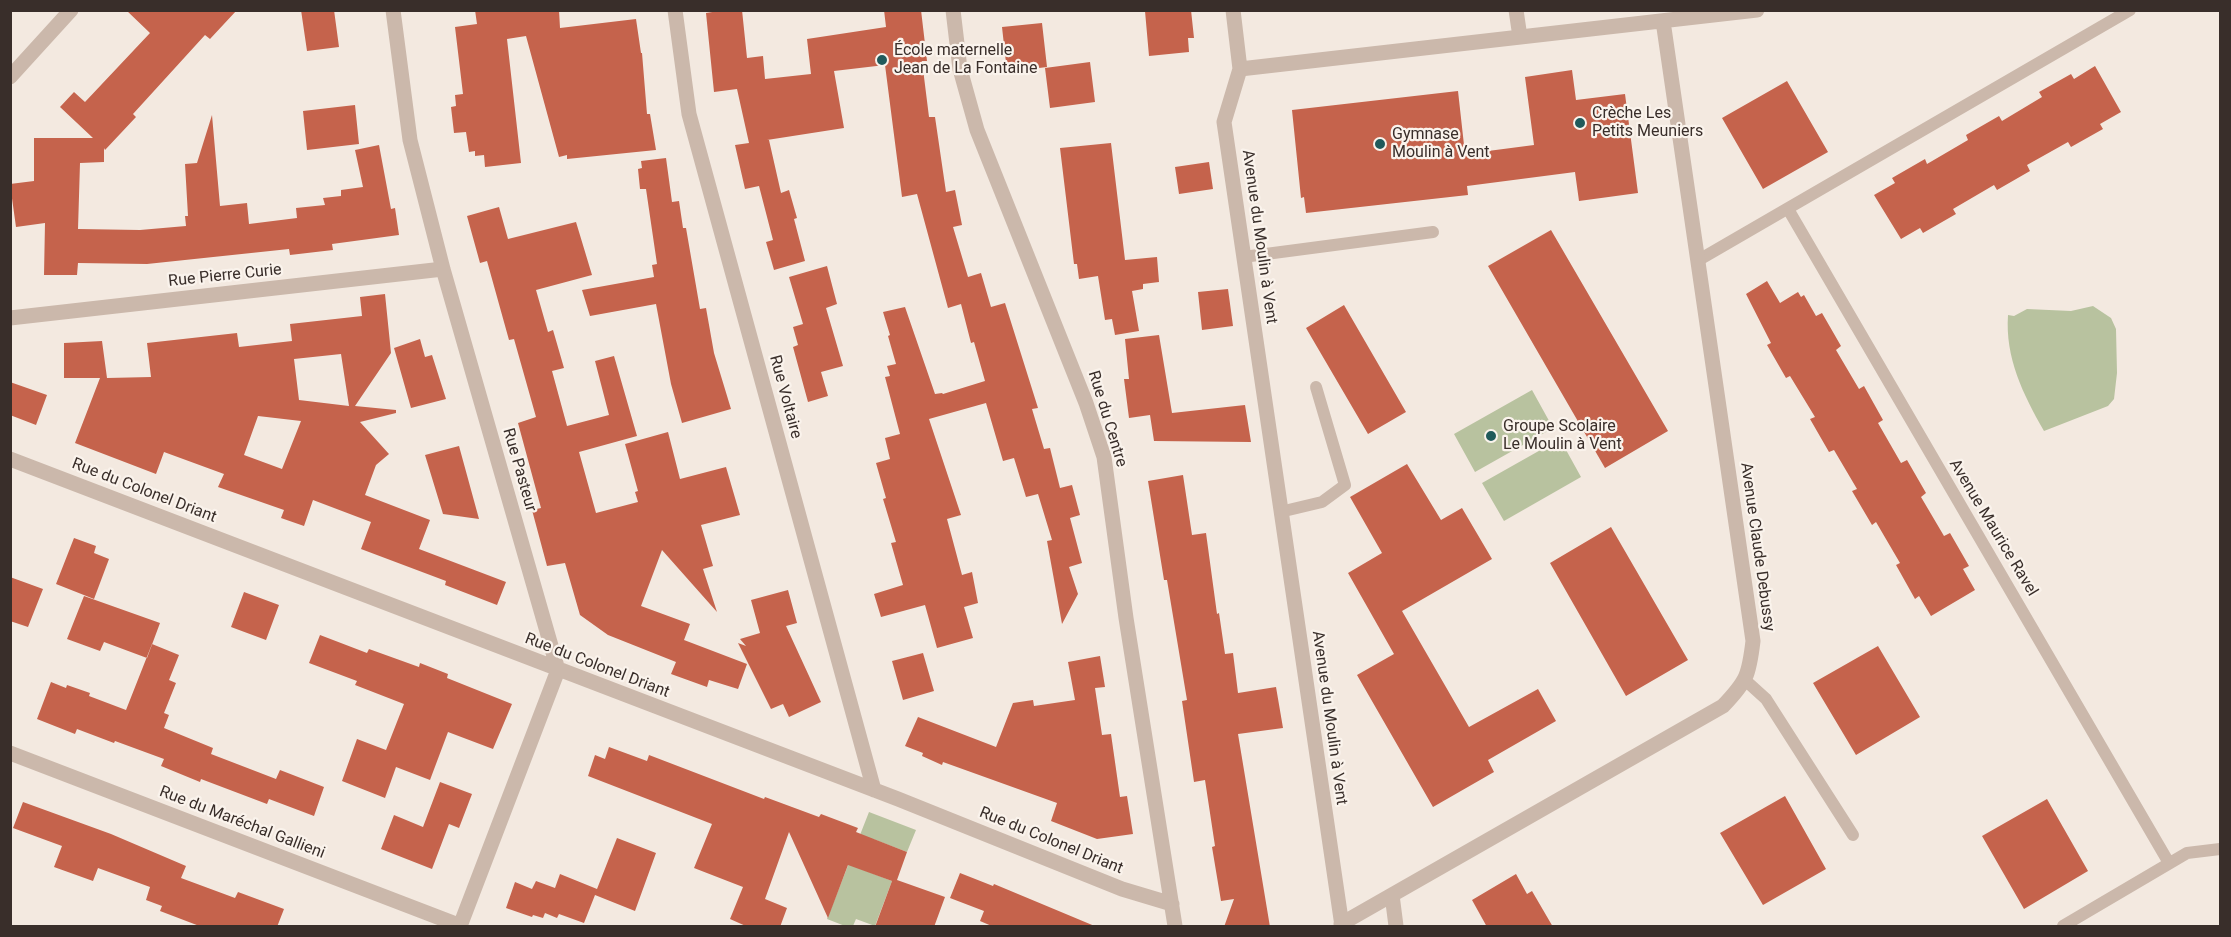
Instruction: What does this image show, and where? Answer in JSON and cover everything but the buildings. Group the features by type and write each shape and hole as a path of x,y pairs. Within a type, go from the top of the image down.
{"street":[{"path":"10,77 71,10"},
{"name":"Rue Pasteur","path":"393,10 410,140 443,269 558,670"},
{"name":"Rue Voltaire","path":"675,10 689,114 874,790"},
{"name":"Rue du Centre","path":"953,10 960,69 977,130 1086,403 1104,457 1126,618 1175,927"},
{"path":"1233,10 1240,69 1757,10"},
{"path":"1516,10 1520,37"},
{"name":"Avenue Claude Debussy","path":"1341,925 1723,706 1739,690 1749,670 1753,641 1662,21"},
{"name":"Avenue du Moulin à Vent","path":"1240,69 1224,122 1341,925"},
{"name":"Rue Pierre Curie","path":"10,318 443,269"},
{"name":"Rue du Colonel Driant","path":"10,459 874,790 1122,889 1172,904"},
{"path":"460,926 558,670"},
{"name":"Rue du Maréchal Gallieni","path":"10,753 460,926"},
{"path":"1392,895 1396,927"}],"lane":[{"path":"1697,261 2130,10"},
{"name":"Avenue Maurice Ravel","path":"1788,209 2169,863"},
{"path":"1243,257 1433,232"},
{"path":"1280,512 1322,502 1345,485 1316,387"},
{"path":"1744,680 1766,699 1853,835"},
{"path":"2063,927 2187,853 2220,849"}],"green space":[{"path":"2093,306 2111,318 2116,329 2117,373 2114,399 2108,406 2044,431 2017,375 2009,346 2008,315 2014,316 2027,309 2071,311"},
{"path":"1532,390 1553,428 1475,472 1454,434"},
{"path":"1560,439 1581,477 1504,521 1482,483"},
{"path":"869,812 916,830 907,852 873,839 861,869 892,881 875,926 856,919 853,926 845,926 827,919"}],"place":[{"name":"École maternelle Jean de La Fontaine","path":"882,60"},
{"name":"Crèche Les Petits Meuniers","path":"1580,123"},
{"name":"Gymnase Moulin à Vent","path":"1380,144"},
{"name":"Groupe Scolaire Le Moulin à Vent","path":"1491,436"}]}
